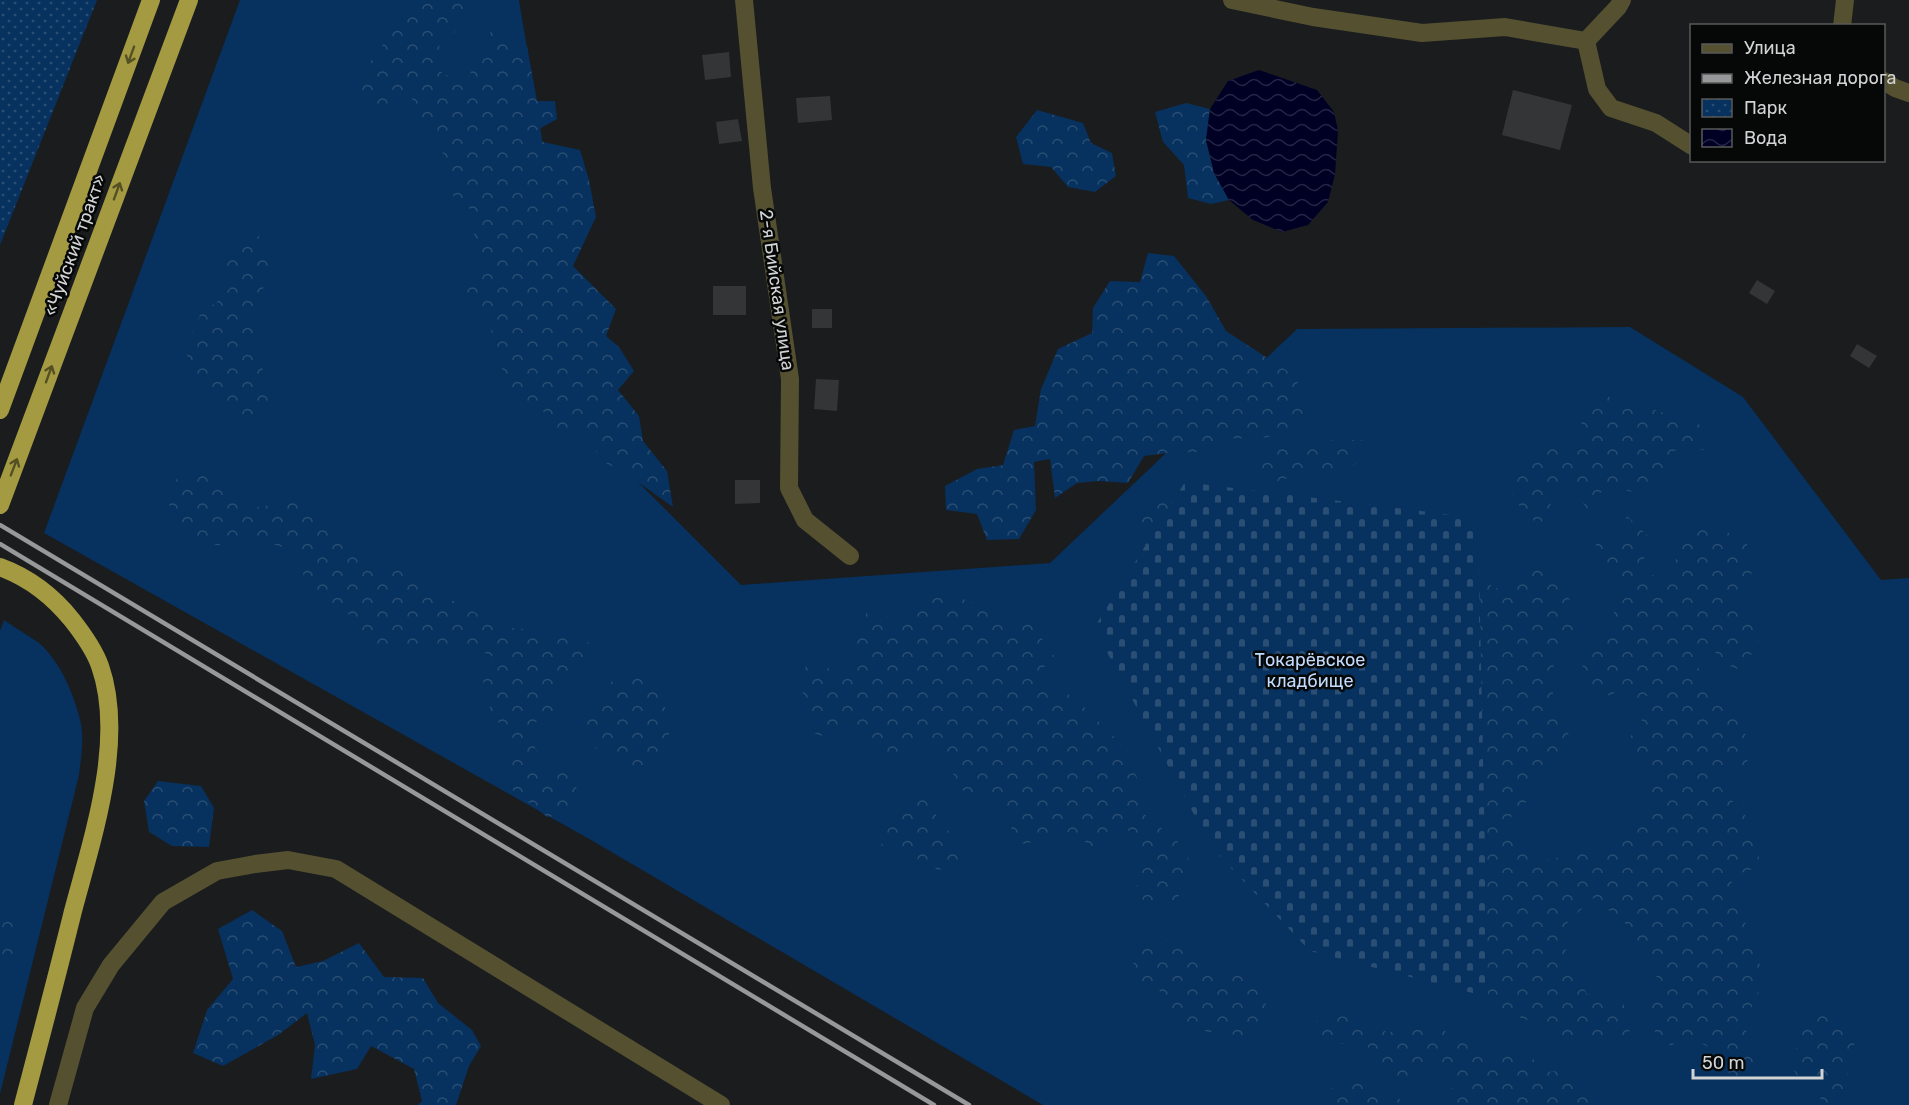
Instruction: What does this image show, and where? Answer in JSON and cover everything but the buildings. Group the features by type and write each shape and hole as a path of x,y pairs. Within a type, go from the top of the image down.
{"highway":[{"name":"«Чуйский тракт»","path":"0,410 151,0"},
{"name":"«Чуйский тракт»","path":"0,505 189,0"},
{"path":"0,567 21,575 46,593 68,615 86,638 100,665 107,694 110,725 102,799 23,1105"}],"street":[{"name":"2-я Бийская улица","path":"744,0 762,188 790,379 789,488 805,520 850,556"},
{"path":"1232,0 1314,17 1422,33 1505,27 1586,40"},
{"path":"1586,40 1622,0"},
{"path":"1842,24 1845,0"},
{"path":"1586,40 1597,89 1611,108 1656,123 1690,145"},
{"path":"1885,82 1909,93"},
{"path":"58,1105 85,1008 111,965 163,902 217,871 288,860 336,869 721,1105"}],"green space":[{"path":"0,0 97,0 0,245"},
{"path":"240,0 519,0 591,435 741,585 1050,563 1297,329 1630,327 1743,397 1881,580 1909,578 1909,1105 1043,1105 591,840 44,533"},
{"path":"416,0 474,0 467,20 440,42 436,69 463,85 483,52 492,28 527,46 537,101 555,101 557,119 532,133 543,142 580,150 596,217 573,266 616,309 606,336 619,347 634,371 618,390 639,416 643,441 667,471 673,507 628,475 604,462 582,432 559,432 544,412 516,400 495,353 491,329 475,311 466,293 479,267 470,209 452,195 447,159 432,137 415,120 411,91 375,110 358,101 355,82 396,27 413,9"},
{"path":"1186,103 1210,109 1206,140 1214,173 1229,200 1211,204 1188,198 1184,165 1163,142 1155,112"},
{"path":"1037,110 1083,123 1091,143 1112,153 1116,176 1095,192 1068,187 1051,167 1023,164 1016,137"},
{"path":"261,236 275,264 251,313 258,354 274,407 258,424 229,421 210,394 188,380 187,345 200,315 231,287 221,256 238,238"},
{"path":"1148,253 1174,256 1206,296 1226,331 1295,376 1307,407 1292,427 1276,435 1259,439 1220,438 1200,452 1144,456 1128,483 1099,481 1077,483 1055,498 1050,459 1034,462 1036,510 1019,539 987,540 977,514 946,510 945,486 977,469 1003,465 1014,430 1035,426 1041,389 1058,349 1092,333 1093,308 1110,281 1140,282"},
{"path":"1603,391 1622,409 1650,408 1685,421 1697,420 1706,439 1704,450 1670,451 1663,472 1638,494 1613,486 1601,492 1592,515 1566,481 1537,531 1531,513 1512,501 1516,473 1521,464 1535,451 1580,440 1583,406"},
{"path":"1362,440 1363,457 1349,469 1320,475 1296,476 1274,482 1259,472 1265,455 1291,442"},
{"path":"206,473 244,509 291,502 319,510 372,563 398,564 437,592 476,613 510,628 552,631 590,643 590,664 584,674 563,683 557,694 556,719 531,723 534,745 543,767 572,768 577,791 568,815 547,817 511,789 506,764 512,736 492,716 483,681 503,661 473,648 394,649 366,644 351,615 335,612 308,591 297,551 267,543 194,546 169,505 178,474"},
{"name":"Токарёвское кладбище","path":"1185,482 1478,518 1488,997 1310,951 1212,848 1094,628"},
{"path":"1175,499 1207,507 1340,514 1356,503 1412,510 1467,573 1502,591 1526,563 1543,562 1565,591 1579,623 1554,663 1550,687 1568,724 1569,749 1533,784 1530,798 1505,823 1523,851 1551,860 1586,847 1600,857 1650,805 1650,775 1629,739 1660,689 1639,700 1623,690 1599,699 1580,681 1584,659 1607,643 1614,612 1626,596 1601,563 1594,538 1617,538 1627,516 1649,537 1642,567 1658,579 1673,573 1682,530 1719,527 1747,544 1753,571 1736,600 1763,631 1748,661 1747,673 1725,664 1710,646 1696,659 1703,684 1745,728 1748,770 1724,765 1721,789 1758,832 1759,867 1729,877 1743,903 1747,936 1760,959 1758,997 1742,1022 1755,1049 1754,1072 1737,1084 1712,1050 1687,1033 1671,1046 1655,1032 1649,1005 1662,984 1644,960 1627,947 1625,923 1593,898 1566,924 1566,956 1587,994 1623,1003 1630,1018 1629,1036 1603,1042 1566,1038 1535,1023 1491,1007 1462,977 1153,559 1135,526 1152,505"},
{"path":"954,595 1033,626 1054,656 1035,677 1077,700 1127,750 1145,801 1143,813 1178,842 1190,861 1182,879 1177,905 1150,910 1136,889 1144,861 1140,839 1115,821 1095,848 1060,827 1038,841 1012,846 1011,811 995,796 980,799 954,786 953,765 918,737 911,750 891,757 852,726 837,741 807,731 810,705 795,680 812,659 837,673 856,659 857,632 869,608 901,622 911,618 929,599"},
{"path":"4,620 39,643 54,660 71,692 82,730 82,743 79,775 0,1094 0,631"},
{"path":"628,672 657,677 662,689 670,739 657,762 637,773 618,756 603,754 586,740 583,715 599,700 609,683"},
{"path":"158,781 201,786 214,808 209,847 172,846 149,832 144,801"},
{"path":"902,798 924,799 964,854 960,865 938,870 916,858 880,852 884,833 898,818"},
{"path":"0,905 11,906 22,925 7,970 0,973"},
{"path":"252,910 282,931 296,967 323,961 359,943 384,977 423,978 438,1003 472,1030 481,1046 469,1066 456,1105 418,1105 422,1101 414,1069 371,1046 357,1069 311,1079 315,1045 307,1013 278,1035 223,1066 193,1053 207,1010 233,979 218,929"},
{"path":"1164,939 1180,947 1208,968 1236,973 1268,993 1261,1028 1248,1039 1225,1032 1208,1032 1182,1025 1159,990 1145,986 1132,969 1138,946"},
{"path":"1815,1010 1849,1032 1854,1040 1855,1054 1846,1079 1843,1105 1821,1105 1819,1078 1800,1080 1783,1053 1802,1046 1797,1027"},
{"path":"1324,1015 1354,1017 1389,1033 1409,1023 1439,1025 1452,1038 1482,1045 1494,1059 1518,1053 1530,1057 1549,1072 1564,1070 1586,1086 1599,1105 1425,1105 1445,1101 1456,1081 1427,1065 1417,1077 1396,1077 1364,1043 1328,1044 1309,1028"},
{"path":"1339,1081 1369,1084 1412,1105 1316,1105"}],"water":[{"path":"1259,70 1317,90 1334,112 1338,131 1335,174 1328,202 1308,225 1282,232 1253,220 1229,200 1214,173 1206,140 1210,109 1228,81"}],"railway":[{"path":"0,525 969,1105"},
{"path":"0,544 934,1105"}]}
